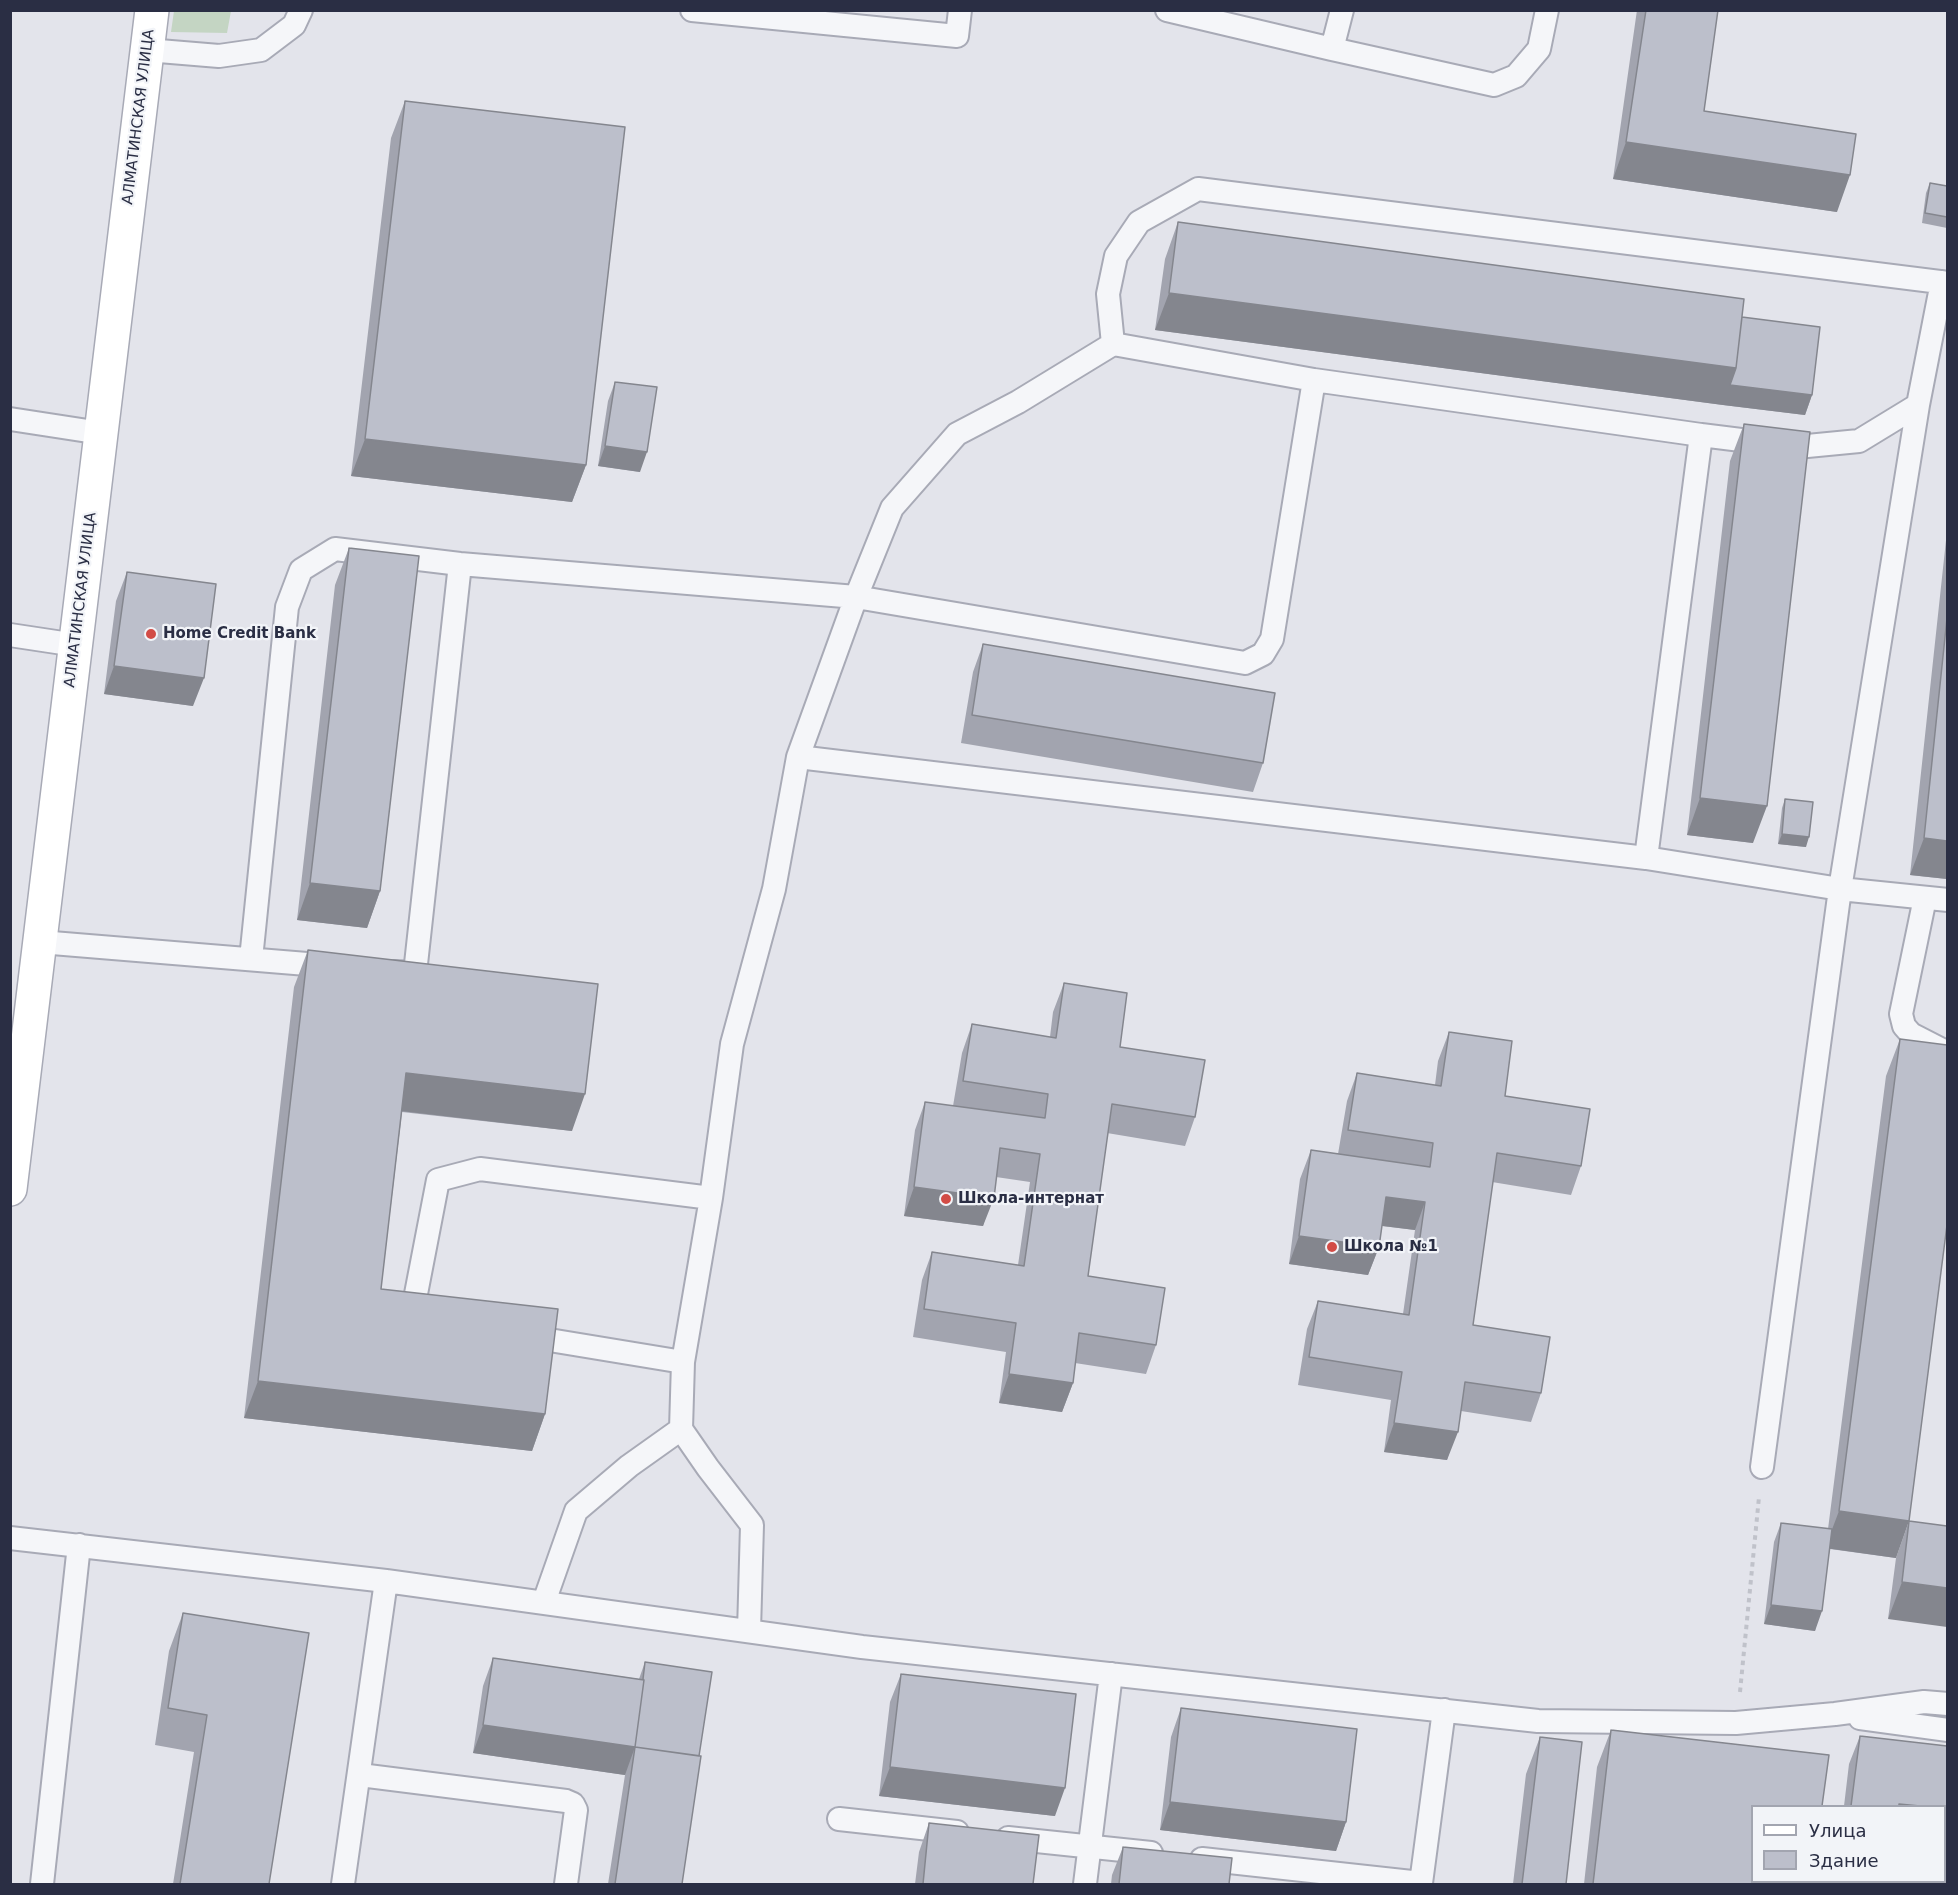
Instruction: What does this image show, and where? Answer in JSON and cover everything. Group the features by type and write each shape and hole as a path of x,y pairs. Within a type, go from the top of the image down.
{"street":[{"name":"АЛМАТИНСКАЯ УЛИЦА","path":"10,1189 152,10"}],"lane":[{"path":"147,50 219,56 261,50 294,25 301,10"},
{"path":"692,10 957,36 960,10"},
{"path":"1167,10 1494,85 1516,76 1539,49 1547,10"},
{"path":"1332,49 1342,10"},
{"path":"1113,344 1108,294 1116,256 1139,222 1198,189 1945,283 1918,405 1840,888 1762,1467"},
{"path":"749,1631 752,1525 681,1429 683,1362 711,1198 732,1044 774,888 798,757 856,597 892,508 957,434 1018,402 1113,344 1314,380 1797,447 1859,441 1918,405"},
{"path":"252,959 287,607 301,570 335,549 460,564 856,597 1245,663 1263,654 1272,639 1314,380"},
{"path":"10,419 101,433"},
{"path":"1646,858 1701,435"},
{"path":"40,942 414,973 460,564"},
{"path":"10,635 76,645"},
{"path":"798,757 1646,858 1840,888 1936,899 1901,1014 1904,1026 1911,1034 1947,1053"},
{"path":"454,1324 442,1323 414,1299 438,1180 480,1169 711,1198"},
{"path":"500,1332 683,1362"},
{"path":"544,1602 576,1511 629,1466 681,1429"},
{"path":"10,1538 386,1581 862,1647 1538,1721 1737,1723 1835,1714 1924,1702 1947,1704"},
{"path":"42,1884 79,1545"},
{"path":"343,1884 386,1581"},
{"path":"1084,1884 1111,1674"},
{"path":"839,1820 1420,1883 1444,1710"},
{"path":"1835,1714 1947,1730"},
{"path":"360,1775 566,1801 573,1804 576,1810 566,1884"}],"path":[{"path":"1737,1723 1762,1467"}],"green space":[{"path":"174,10 231,11 227,33 171,32"}],"building":[{"path":"1646,10 1718,10 1704,111 1856,134 1850,175 1626,142"},
{"path":"405,101 625,127 586,465 365,439"},
{"path":"1930,183 1947,186 1947,217 1925,213"},
{"path":"1178,222 1744,299 1736,368 1169,293"},
{"path":"1742,317 1820,327 1812,395 1730,385 1736,368"},
{"path":"615,382 657,387 647,452 605,446"},
{"path":"1744,424 1810,432 1767,806 1700,798"},
{"path":"349,548 419,556 380,891 310,883"},
{"path":"127,572 216,584 204,678 114,666"},
{"path":"1947,618 1947,841 1924,838"},
{"path":"983,644 1275,693 1263,763 972,715"},
{"path":"1785,799 1813,802 1809,837 1782,834"},
{"path":"308,950 598,984 585,1094 406,1073 381,1289 558,1309 545,1414 258,1381"},
{"name":"Школа-интернат","path":"1064,983 1127,993 1120,1047 1205,1060 1195,1117 1112,1104 1088,1276 1165,1288 1156,1345 1079,1333 1073,1383 1009,1374 1016,1323 924,1309 932,1252 1024,1266 1040,1154 1000,1148 994,1198 914,1187 925,1102 1045,1118 1048,1094 963,1081 972,1024 1056,1038"},
{"name":"Школа №1","path":"1449,1032 1512,1041 1505,1096 1590,1109 1581,1166 1497,1153 1473,1325 1550,1337 1541,1393 1465,1382 1458,1432 1394,1423 1402,1372 1309,1357 1318,1301 1409,1315 1425,1202 1386,1197 1379,1247 1299,1236 1311,1150 1430,1167 1433,1143 1348,1130 1357,1073 1441,1086"},
{"path":"1900,1039 1947,1045 1947,1225 1909,1521 1839,1511"},
{"path":"1909,1521 1947,1526 1947,1588 1902,1582"},
{"path":"1781,1523 1832,1529 1822,1611 1771,1605"},
{"path":"183,1613 309,1633 269,1884 180,1884 207,1715 168,1708"},
{"path":"493,1658 644,1680 635,1747 483,1725"},
{"path":"645,1662 712,1672 699,1756 635,1747"},
{"path":"901,1674 1076,1694 1065,1788 890,1767"},
{"path":"1181,1708 1357,1729 1346,1822 1170,1802"},
{"path":"1611,1730 1829,1755 1822,1805 1751,1805 1751,1883 1886,1883 1886,1884 1593,1884"},
{"path":"1860,1736 1947,1746 1947,1810 1946,1805 1851,1805"},
{"path":"1540,1737 1582,1742 1566,1884 1522,1884"},
{"path":"635,1747 701,1756 682,1884 615,1884"},
{"path":"1947,1810 1947,1884 1890,1884 1946,1883"},
{"path":"929,1823 1039,1835 1033,1884 923,1884"},
{"path":"1123,1847 1232,1858 1229,1884 1119,1884"}],"place":[{"name":"Home Credit Bank","path":"151,634"},
{"name":"Школа-интернат","path":"946,1199"},
{"name":"Школа №1","path":"1332,1247"}]}
